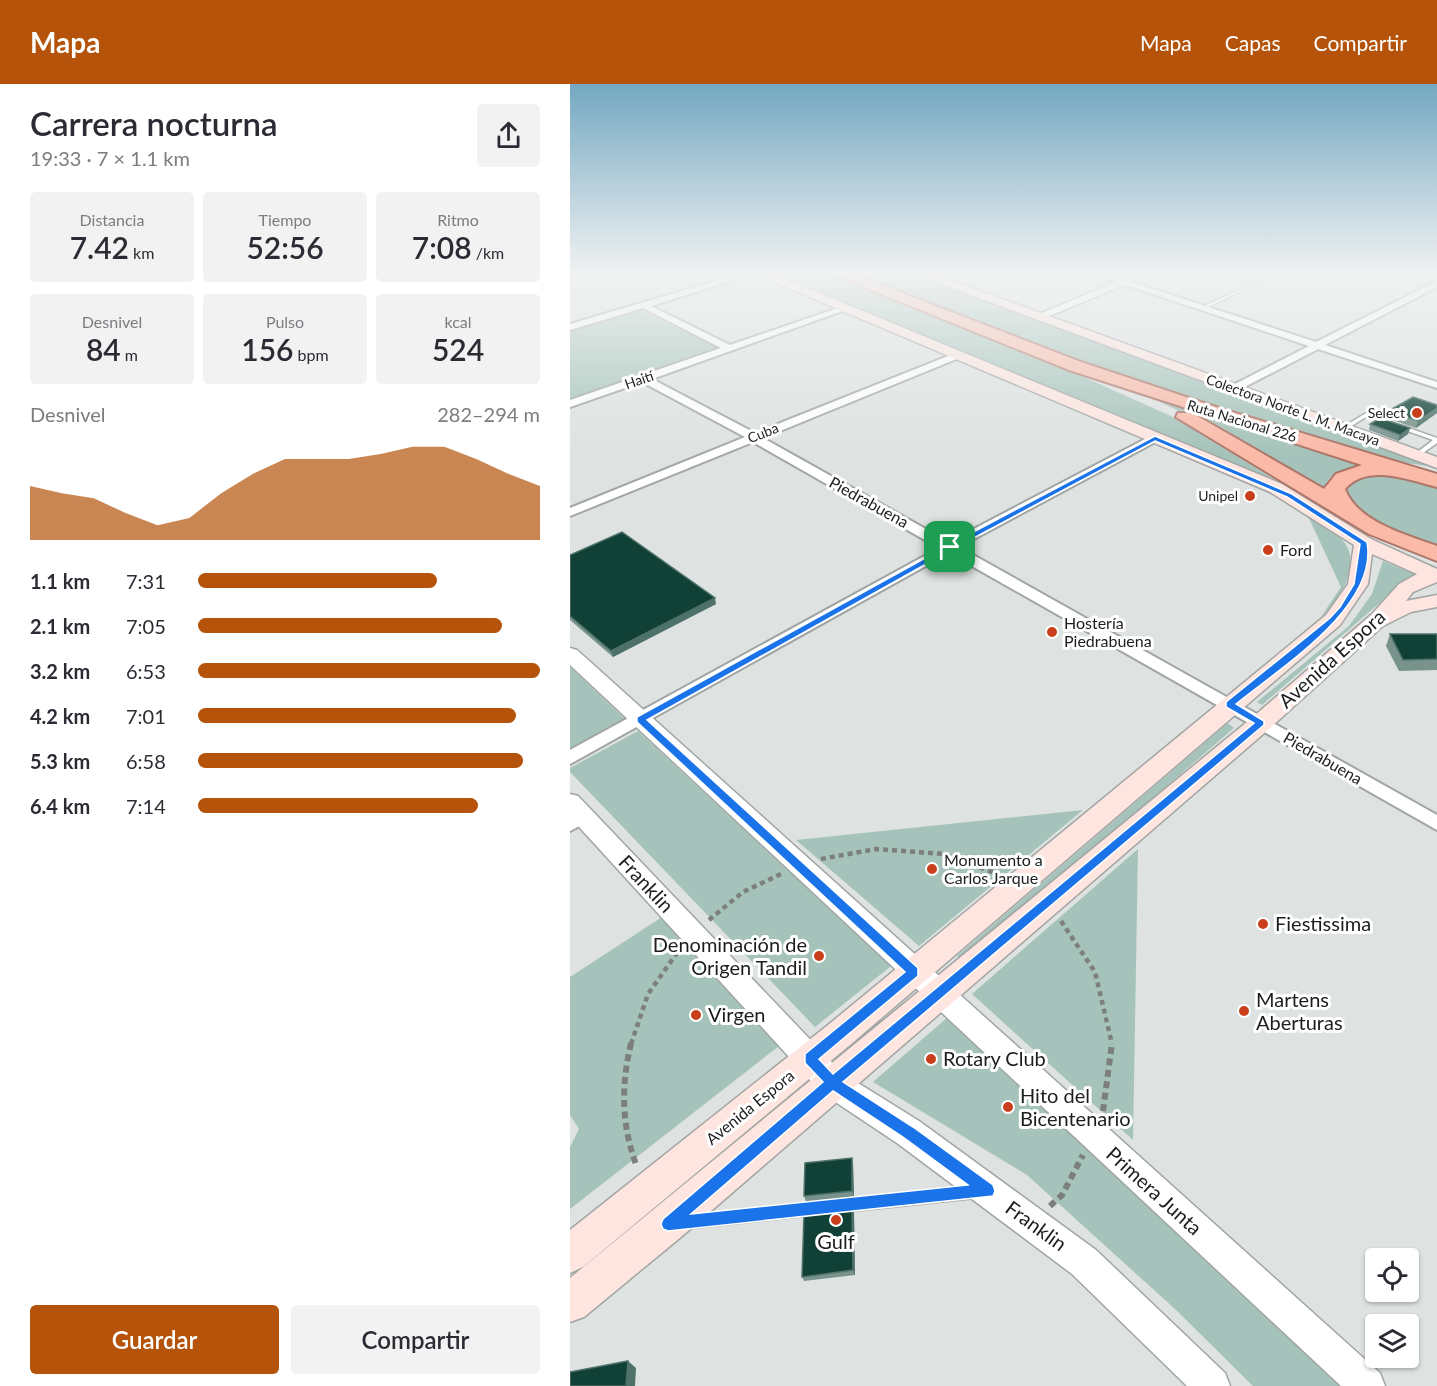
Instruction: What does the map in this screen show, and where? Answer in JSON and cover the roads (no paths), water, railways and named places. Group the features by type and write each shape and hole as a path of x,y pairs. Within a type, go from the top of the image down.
{"highway":[{"name":"Ruta Nacional 226","path":"985,332 1074,366 1212,412 1414,468"},
{"name":"Ruta Nacional 226","path":"1074,366 1212,432 1351,514 1436,569"},
{"name":"Ruta Nacional 226","path":"1351,514 1338,501 1334,492 1336,484 1344,477 1371,470 1437,469"},
{"path":"1351,514 1365,537 1364,543"}],"main road":[{"path":"898,332 1283,492 1364,543 1436,569"},
{"name":"Colectora Norte L. M. Macaya","path":"1078,332 1343,429 1414,468"},
{"name":"Avenida Espora","path":"570,1303 668,1224 821,1071 914,972 1229,705 1333,620 1358,584 1364,543"},
{"name":"Avenida Espora","path":"570,1254 821,1071 939,995 1261,723 1366,631 1406,588 1436,569"},
{"path":"1366,631 1405,607 1437,600"}],"street":[{"path":"696,332 730,349"},
{"name":"Haití","path":"570,404 779,332"},
{"path":"1276,332 1437,385"},
{"path":"1233,389 1344,332"},
{"name":"Cuba","path":"570,512 956,356"},
{"name":"Piedrabuena","path":"644,379 950,547 1437,823"},
{"path":"570,758 950,547 1155,438"},
{"name":"Primera Junta","path":"570,654 1367,1386"},
{"name":"Franklin","path":"574,814 821,1071 1084,1262 1212,1386"}],"lane":[{"path":"1343,429 1366,415 1437,440 1414,468"},
{"path":"668,1224 987,1191"}],"place":[{"name":"Select","path":"1417,413"},
{"name":"Unipel","path":"1250,496"},
{"name":"Ford","path":"1268,550"},
{"name":"Hostería Piedrabuena","path":"1052,632"},
{"name":"Monumento a Carlos Jarque","path":"932,869"},
{"name":"Fiestissima","path":"1263,924"},
{"name":"Denominación de Origen Tandil","path":"819,956"},
{"name":"Martens Aberturas","path":"1244,1011"},
{"name":"Virgen","path":"696,1015"},
{"name":"Rotary Club","path":"931,1059"},
{"name":"Hito del Bicentenario","path":"1008,1107"},
{"name":"Gulf","path":"836,1220"}]}
